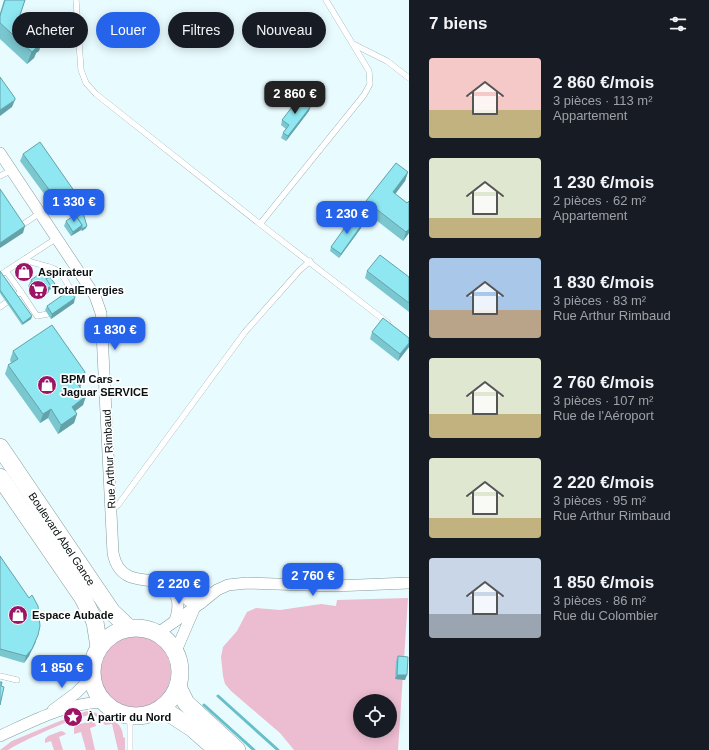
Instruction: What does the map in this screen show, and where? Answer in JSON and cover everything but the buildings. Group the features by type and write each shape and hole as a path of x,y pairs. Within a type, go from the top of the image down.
{"main road":[{"name":"Boulevard Abel Gance","path":"0,447 112,612 128,628"},
{"name":"Boulevard Abel Gance","path":"0,477 83,598 95,622 98,647"},
{"path":"128,628 144,628 158,633 168,640 176,651 181,669 178,687 171,699 162,708 146,715 130,716 110,708 97,693 92,678 92,662 98,647 112,634 128,628"},
{"path":"178,687 186,704 237,750"},
{"path":"162,708 192,728 217,750"}],"street":[{"name":"Rue Arthur Rimbaud","path":"0,153 40,213 54,240 95,296 101,313 111,510 114,553 117,565 121,570 136,579 170,582 185,585 212,594"},
{"name":"Rue Arthur Rimbaud","path":"150,581 177,590 189,601 198,605"},
{"path":"158,633 222,587 240,583 340,586 409,583"},
{"path":"167,586 178,598 179,608 175,621"},
{"path":"176,651 198,605"},
{"path":"0,736 46,714 76,693 92,678"},
{"path":"46,714 82,704 104,702"}],"lane":[{"path":"76,0 79,60 81,70 86,83 96,94 260,224 310,261 391,325"},
{"path":"260,224 364,95 370,84 369,71 326,0"},
{"path":"352,44 387,61 409,78"},
{"path":"0,176 12,170"},
{"path":"11,232 40,213"},
{"path":"0,275 54,240"},
{"path":"24,259 31,263 54,269 59,272 72,292 71,299 65,303"},
{"path":"111,510 118,505 245,332 299,270 310,261"},
{"path":"6,271 37,316 48,314 60,307"},
{"path":"0,307 21,292"},
{"path":"0,676 17,680"},
{"path":"130,716 130,750"}],"shaded area":[{"path":"408,598 398,750 294,750 280,733 231,691 225,684 221,657 223,647 237,631 247,612 256,608 280,610 321,604 336,606 337,600"},
{"path":"135,636 155,642 165,652 171,672 165,692 155,702 135,708 115,702 105,692 99,672 105,652 115,642"},
{"path":"87,711 104,716 119,725 123,737 125,738 125,750 118,750 112,724 105,725 97,717 91,715 74,719 62,724 36,735 8,750 0,750 12,741"},
{"path":"92,721 96,726 90,728 95,750 86,750 81,732 74,734 74,728 76,725"},
{"path":"61,731 66,734 59,737 63,750 54,750 51,741 45,743 45,739 48,736"}],"waterway":[{"path":"218,696 278,750"},
{"path":"204,705 254,750"}],"place":[{"name":"Aspirateur","path":"24,272"},
{"name":"TotalEnergies","path":"38,290"},
{"name":"BPM Cars - Jaguar SERVICE","path":"47,385"},
{"name":"Espace Aubade","path":"18,615"},
{"name":"À partir du Nord","path":"73,717"}]}
